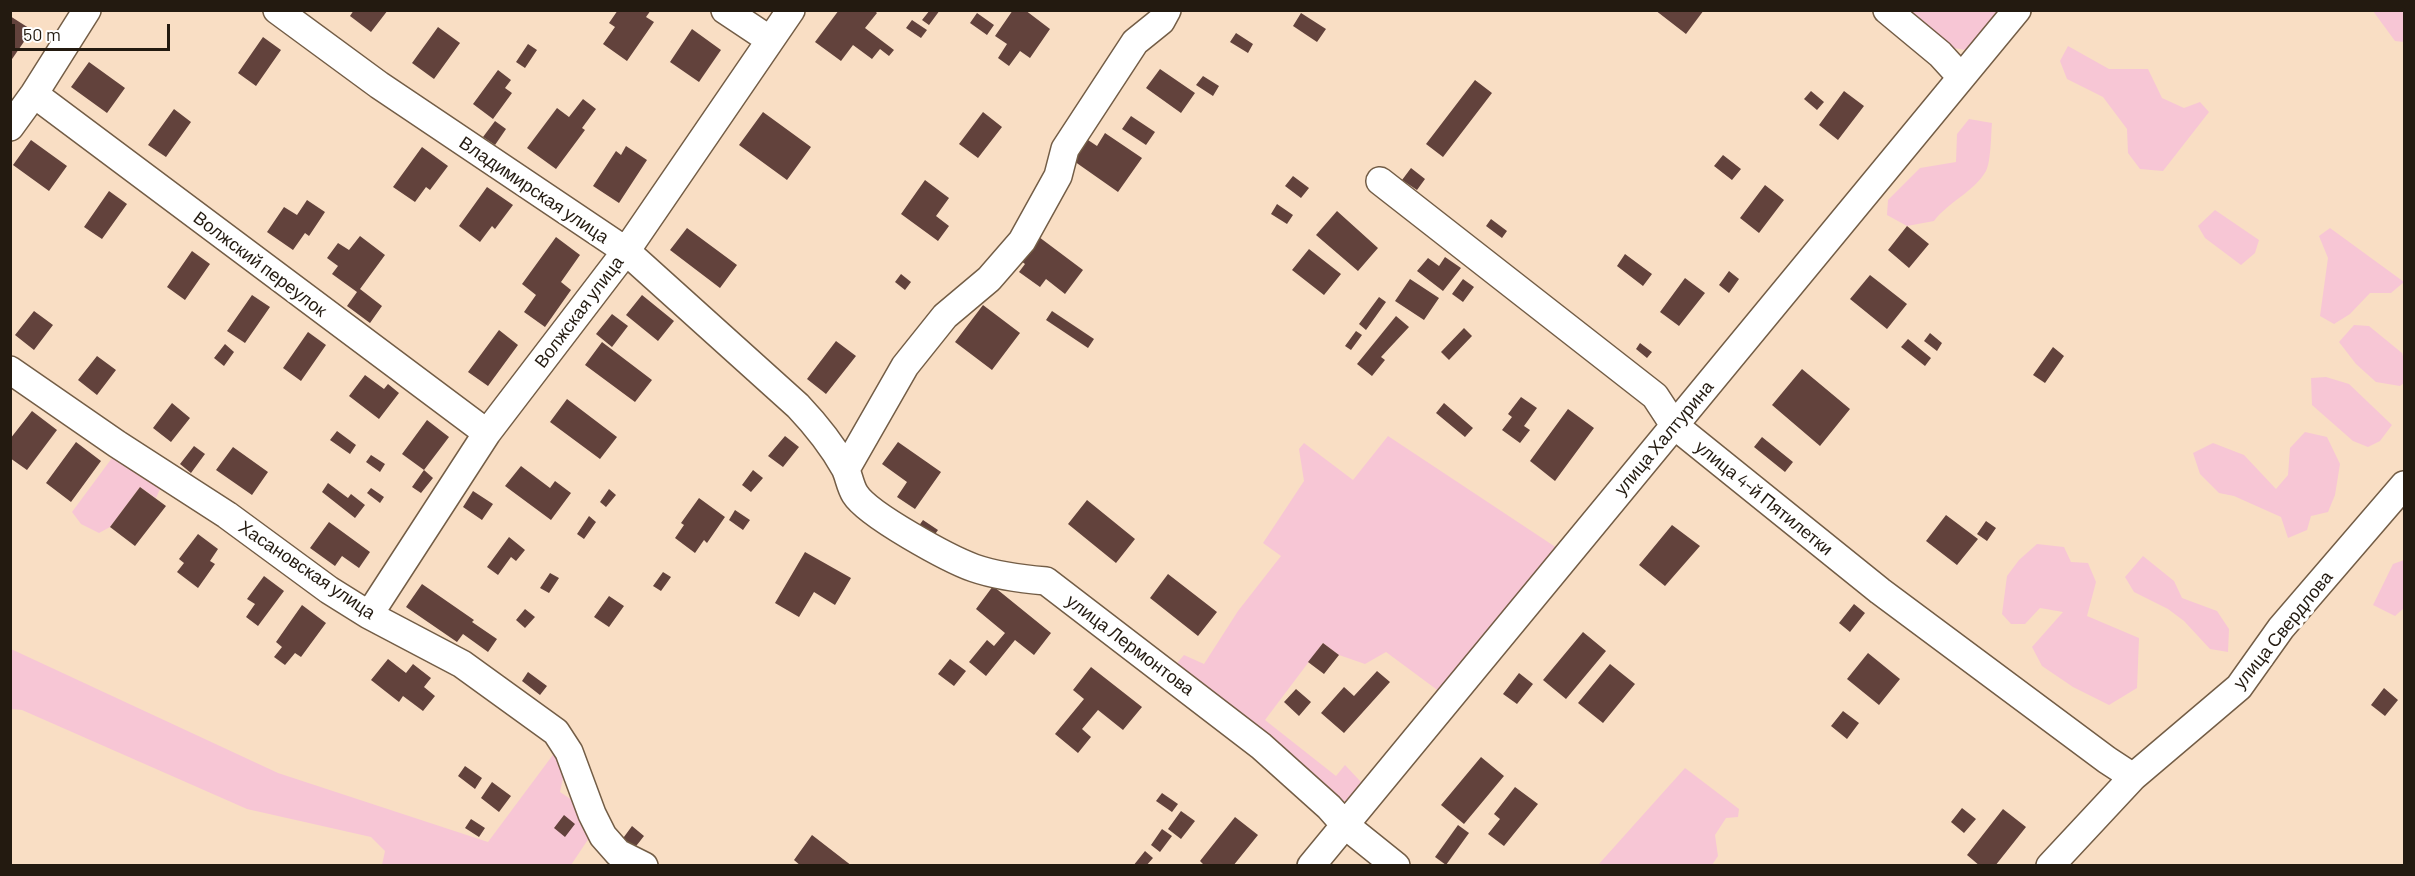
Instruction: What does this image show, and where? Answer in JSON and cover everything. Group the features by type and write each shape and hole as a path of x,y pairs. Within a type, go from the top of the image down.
{"street":[{"path":"10,127 34,94 87,10"},
{"name":"Владимирская улица","path":"277,10 379,85 626,251 798,406 817,426 846,469"},
{"path":"725,10 770,40"},
{"name":"Волжская улица","path":"369,615 488,433 626,251 791,10"},
{"path":"846,469 905,366 945,316 989,279 1022,241 1058,176 1065,149 1135,42 1161,21 1167,10"},
{"path":"1887,10 1940,54 1961,77"},
{"name":"улица Халтурина","path":"1311,866 2016,10"},
{"name":"Волжский переулок","path":"34,94 488,433"},
{"name":"улица 4-й Пятилетки","path":"1380,182 1655,396 1674,425 1880,591 2133,777"},
{"name":"Хасановская улица","path":"10,370 117,444 227,515 329,590 369,615 462,664 556,732 569,752 581,787 603,836 618,853 644,866"},
{"name":"улица Лермонтова","path":"846,469 856,495 884,519 943,554 975,568 1020,579 1046,581 1261,746 1329,807 1345,825 1396,866"},
{"name":"улица Свердлова","path":"2050,866 2133,777 2239,687 2282,628 2404,485"}],"shaded area":[{"path":"1899,11 2004,11 1979,41 1966,50 1947,47"},
{"path":"2373,11 2404,11 2404,42 2395,41"},
{"path":"2068,46 2109,69 2148,69 2162,98 2184,108 2200,102 2209,112 2163,171 2140,169 2128,153 2127,129 2103,97 2067,79 2060,61"},
{"path":"1969,119 1992,123 1989,161 1981,178 1934,221 1907,226 1887,215 1888,200 1920,168 1956,162 1957,134"},
{"path":"2215,210 2259,240 2255,253 2241,265 2205,238 2198,226"},
{"path":"2330,228 2404,282 2391,293 2370,293 2350,314 2334,324 2320,316 2328,258 2319,236"},
{"path":"2354,325 2369,326 2402,353 2404,383 2400,386 2376,382 2356,364 2339,342"},
{"path":"2326,377 2349,384 2392,425 2380,441 2368,447 2353,441 2312,405 2311,378"},
{"path":"2305,432 2327,437 2340,464 2335,495 2328,512 2311,516 2307,530 2288,538 2281,517 2234,496 2219,493 2200,474 2193,453 2213,443 2244,455 2276,489 2288,475 2290,448"},
{"path":"1388,436 1557,548 1440,692 1386,652 1365,664 1339,655 1323,643 1265,720 1336,776 1345,765 1361,782 1351,798 1336,805 1171,670 1184,655 1204,664 1238,611 1281,556 1263,543 1304,481 1299,449 1304,443 1353,480"},
{"path":"112,458 155,478 160,489 156,498 140,487 110,527 99,533 81,524 72,512"},
{"path":"2037,544 2064,547 2071,562 2088,563 2096,582 2087,616 2139,638 2137,688 2109,705 2073,687 2042,666 2032,647 2063,612 2040,608 2025,624 2011,624 2002,614 2007,576 2019,560"},
{"path":"2143,556 2174,581 2182,598 2217,611 2229,629 2228,652 2210,649 2184,621 2168,609 2134,592 2125,577"},
{"path":"2404,560 2404,608 2395,616 2373,605 2393,564"},
{"path":"11,649 278,773 488,842 561,744 565,769 560,792 578,804 593,832 571,865 382,865 385,851 371,837 247,809 22,710 11,709"},
{"path":"1685,768 1739,809 1738,817 1726,818 1715,835 1718,856 1712,865 1598,865"}],"building":[{"path":"354,10 388,10 371,32 350,16"},
{"path":"618,10 651,10 646,17 654,22 627,61 603,44 615,27 609,23"},
{"path":"839,10 874,10 877,13 865,28 894,50 889,56 880,49 872,59 853,45 841,61 815,42"},
{"path":"930,10 940,10 929,25 922,20"},
{"path":"1013,10 1025,10 1050,29 1030,58 1020,51 1009,66 998,58 1007,44 995,36"},
{"path":"1655,10 1704,10 1686,34"},
{"path":"977,13 994,25 987,35 970,23"},
{"path":"1301,13 1326,29 1317,42 1293,26"},
{"path":"10,16 32,30 10,62"},
{"path":"912,20 927,30 921,38 906,28"},
{"path":"438,27 460,43 434,79 412,63"},
{"path":"692,29 721,50 699,82 670,62"},
{"path":"1236,33 1253,44 1248,53 1230,42"},
{"path":"263,37 281,50 256,86 238,73"},
{"path":"528,44 537,50 525,68 516,62"},
{"path":"89,62 125,88 107,113 71,87"},
{"path":"1160,69 1195,93 1181,113 1146,88"},
{"path":"498,70 511,80 505,88 512,93 493,119 473,104"},
{"path":"1203,76 1219,86 1213,96 1196,85"},
{"path":"1475,80 1492,93 1443,157 1426,144"},
{"path":"1811,91 1824,102 1817,110 1804,99"},
{"path":"1844,91 1864,106 1838,140 1819,125"},
{"path":"583,99 596,109 582,128 585,130 556,169 527,148 557,108 569,117"},
{"path":"174,109 191,122 166,157 148,145"},
{"path":"763,112 811,147 787,180 739,145"},
{"path":"983,112 1002,127 978,158 959,144"},
{"path":"1131,116 1155,132 1146,145 1122,129"},
{"path":"495,121 506,129 495,145 483,137"},
{"path":"1105,133 1142,158 1118,192 1071,159 1085,138 1097,146"},
{"path":"31,140 67,166 49,191 13,165"},
{"path":"626,146 647,160 619,203 593,186 616,151 621,155"},
{"path":"422,147 448,166 430,190 426,187 415,202 393,187"},
{"path":"1723,155 1741,169 1732,180 1714,166"},
{"path":"1411,168 1425,179 1417,190 1402,180"},
{"path":"1293,176 1309,188 1301,198 1285,186"},
{"path":"925,180 949,198 936,216 949,226 938,241 901,214"},
{"path":"1765,185 1784,200 1759,233 1740,218"},
{"path":"487,187 513,205 495,229 492,226 480,242 459,226"},
{"path":"109,191 127,204 102,239 84,227"},
{"path":"307,200 325,212 309,236 305,233 293,250 267,232 284,207 297,215"},
{"path":"1277,204 1293,215 1287,224 1271,214"},
{"path":"1337,211 1378,248 1358,271 1316,235"},
{"path":"1491,219 1507,231 1502,238 1486,226"},
{"path":"1907,226 1929,244 1909,268 1888,250"},
{"path":"687,228 737,265 720,288 670,250"},
{"path":"1035,234 1083,270 1065,294 1046,279 1040,287 1019,272 1025,264 1017,258"},
{"path":"360,236 385,255 360,289 382,306 370,323 347,306 357,292 332,274 338,266 327,258 338,243 349,250"},
{"path":"556,237 580,255 561,282 571,290 545,327 524,312 536,295 522,284"},
{"path":"1309,249 1341,274 1324,295 1292,270"},
{"path":"192,251 210,264 185,300 167,287"},
{"path":"1625,254 1652,274 1643,286 1617,266"},
{"path":"1445,257 1461,268 1443,291 1417,271 1428,258 1439,266"},
{"path":"1729,271 1739,279 1729,293 1719,285"},
{"path":"901,274 911,282 905,290 895,282"},
{"path":"1870,275 1907,304 1887,329 1850,299"},
{"path":"1685,278 1705,293 1679,326 1660,312"},
{"path":"1410,279 1439,298 1424,320 1395,301"},
{"path":"1463,279 1474,287 1463,302 1452,294"},
{"path":"252,295 270,307 245,343 227,331"},
{"path":"642,295 674,321 658,341 626,315"},
{"path":"1379,297 1386,302 1366,330 1359,324"},
{"path":"983,305 1020,333 992,370 955,342"},
{"path":"34,311 53,325 34,350 15,335"},
{"path":"1052,311 1094,339 1088,348 1046,320"},
{"path":"612,314 628,326 612,347 596,334"},
{"path":"1396,316 1409,327 1381,357 1385,360 1372,376 1357,364"},
{"path":"1464,328 1472,336 1449,360 1441,352"},
{"path":"499,330 518,345 488,386 468,372"},
{"path":"1356,331 1362,335 1351,350 1345,346"},
{"path":"308,332 326,345 301,381 283,368"},
{"path":"1930,333 1942,343 1937,351 1924,341"},
{"path":"1908,339 1931,358 1925,366 1901,347"},
{"path":"836,341 856,356 826,394 807,379"},
{"path":"602,342 652,380 635,402 585,365"},
{"path":"1640,343 1652,352 1647,358 1636,349"},
{"path":"225,344 234,352 224,366 214,358"},
{"path":"2053,347 2064,356 2045,383 2033,375"},
{"path":"97,356 116,370 97,395 78,380"},
{"path":"1802,369 1850,409 1820,446 1772,405"},
{"path":"365,375 384,389 388,384 399,393 379,419 349,396"},
{"path":"1521,397 1537,408 1524,426 1530,430 1520,443 1502,430 1512,417 1508,414"},
{"path":"567,399 617,437 600,459 550,422"},
{"path":"172,403 190,418 171,442 153,428"},
{"path":"1444,403 1473,428 1465,437 1436,413"},
{"path":"1568,409 1594,428 1555,481 1530,461"},
{"path":"32,411 57,430 27,470 10,458 10,439"},
{"path":"427,420 449,437 424,470 402,454"},
{"path":"337,431 356,445 350,454 330,440"},
{"path":"785,436 799,447 783,467 768,456"},
{"path":"1762,437 1793,462 1785,472 1754,447"},
{"path":"76,442 101,461 71,502 46,483"},
{"path":"898,442 941,472 915,509 897,497 907,482 882,464"},
{"path":"194,446 205,454 191,473 180,464"},
{"path":"233,447 268,472 252,495 216,470"},
{"path":"371,455 385,464 380,472 366,462"},
{"path":"521,466 550,488 555,481 571,493 551,520 505,486"},
{"path":"424,470 433,478 421,493 412,487"},
{"path":"753,470 763,478 751,492 742,485"},
{"path":"328,483 348,498 351,494 365,505 355,518 322,492"},
{"path":"140,487 166,506 135,546 110,527"},
{"path":"371,488 384,497 380,503 367,493"},
{"path":"609,489 616,495 606,507 600,502"},
{"path":"473,491 493,504 482,520 463,507"},
{"path":"699,498 725,517 707,543 704,540 695,553 675,538 684,525 681,523"},
{"path":"1087,500 1135,539 1116,563 1068,524"},
{"path":"735,510 750,520 743,530 729,520"},
{"path":"1946,515 1978,539 1957,565 1926,541"},
{"path":"589,516 596,522 584,539 577,534"},
{"path":"923,520 938,530 933,537 918,527"},
{"path":"1986,521 1996,528 1987,541 1977,534"},
{"path":"329,522 370,552 359,568 342,556 335,566 310,548"},
{"path":"1672,525 1700,546 1665,586 1639,565"},
{"path":"198,534 218,549 210,561 215,564 198,588 177,572 184,563 179,559"},
{"path":"509,537 525,550 516,561 511,557 498,575 487,567"},
{"path":"805,552 851,578 835,605 814,592 799,617 775,603"},
{"path":"663,572 671,577 661,591 653,586"},
{"path":"550,573 559,578 549,593 540,588"},
{"path":"1168,574 1217,612 1198,636 1150,598"},
{"path":"264,576 284,591 258,626 246,617 255,604 247,599"},
{"path":"422,584 497,639 488,652 463,634 457,642 406,607"},
{"path":"993,586 1051,633 1034,655 1015,640 986,676 969,662 987,640 994,646 1005,633 976,609"},
{"path":"609,596 624,606 609,627 594,617"},
{"path":"1854,604 1865,613 1850,632 1839,623"},
{"path":"302,605 326,623 301,657 295,653 285,665 274,657 282,647 276,642"},
{"path":"525,609 535,617 525,628 516,620"},
{"path":"1583,632 1606,651 1566,699 1543,680"},
{"path":"1323,643 1339,655 1324,674 1308,662"},
{"path":"1868,653 1900,679 1879,705 1847,679"},
{"path":"388,659 406,673 413,664 431,678 424,687 435,696 423,711 403,696 399,702 371,680"},
{"path":"950,659 966,671 954,686 938,674"},
{"path":"1610,664 1635,684 1603,723 1578,703"},
{"path":"1091,667 1142,707 1123,730 1098,710 1082,729 1091,737 1078,753 1055,734 1084,699 1073,690"},
{"path":"1377,671 1390,682 1344,733 1321,713 1344,687 1354,696"},
{"path":"528,672 547,686 540,695 522,681"},
{"path":"1519,673 1533,684 1517,704 1503,694"},
{"path":"2384,688 2398,700 2385,716 2371,705"},
{"path":"1296,689 1311,702 1299,716 1284,702"},
{"path":"1843,711 1859,723 1847,739 1831,726"},
{"path":"1481,757 1504,776 1464,824 1441,805"},
{"path":"465,766 482,778 475,789 458,776"},
{"path":"492,782 511,796 499,812 481,798"},
{"path":"1515,787 1538,804 1504,846 1488,834 1500,819 1494,814"},
{"path":"1162,793 1178,804 1172,812 1156,801"},
{"path":"1962,808 1976,819 1964,833 1951,822"},
{"path":"2003,809 2026,827 1995,866 1980,866 1967,855"},
{"path":"1181,811 1195,821 1181,839 1168,829"},
{"path":"564,815 575,824 565,837 554,828"},
{"path":"1235,817 1258,835 1233,866 1205,866 1200,861"},
{"path":"471,819 485,828 479,837 465,828"},
{"path":"1458,825 1469,833 1446,865 1435,857"},
{"path":"632,826 644,836 633,850 621,841"},
{"path":"1162,829 1172,836 1160,852 1151,845"},
{"path":"812,835 852,866 801,866 794,860"},
{"path":"1145,851 1153,858 1146,866 1133,866"}]}
